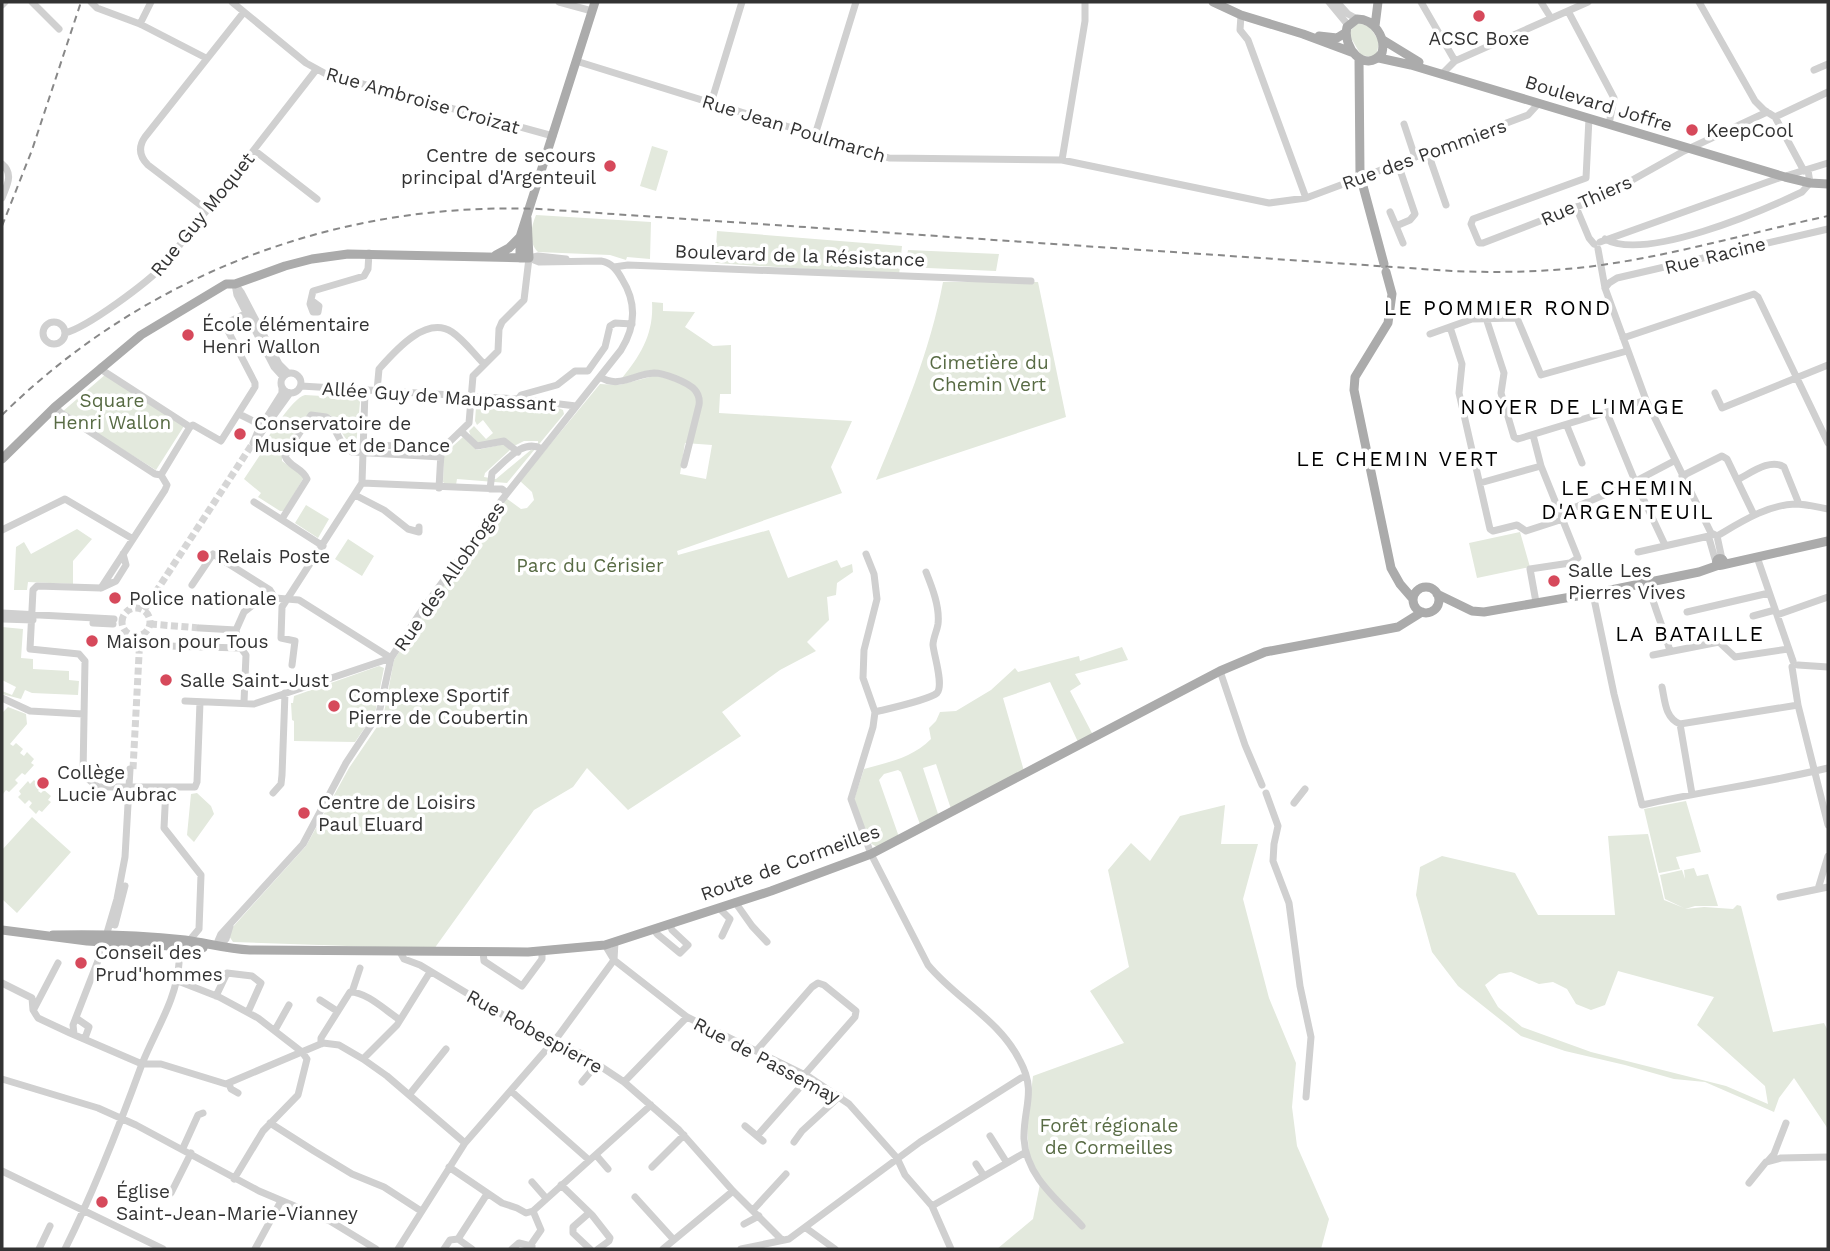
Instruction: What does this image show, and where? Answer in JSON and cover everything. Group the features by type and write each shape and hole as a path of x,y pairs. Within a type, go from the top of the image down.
{"main road":[{"path":"1213,2 1241,15 1303,34 1365,62 1376,59"},
{"path":"1303,34 1333,38 1371,10 1376,2"},
{"path":"1361,86 1364,75 1384,47 1375,26 1376,2"},
{"path":"491,257 509,248 520,237 594,7"},
{"path":"1353,24 1375,26"},
{"path":"1353,24 1348,42 1356,56 1361,86 1361,178 1392,294 1388,323 1355,377 1354,390 1391,568 1422,612"},
{"name":"Boulevard Joffre","path":"1382,40 1442,74"},
{"name":"Boulevard Joffre","path":"1376,59 1387,58 1785,177 1828,184"},
{"path":"524,258 527,218"},
{"path":"520,237 524,258"},
{"name":"Boulevard de la Résistance","path":"2,459 101,367 164,320 226,284 235,284 312,258 369,253 524,258"},
{"path":"1398,581 1411,588 1430,588 1437,594 1479,613 1593,594 1695,572 1720,561 1757,557 1828,541"},
{"path":"1396,627 1408,616 1420,589"},
{"path":"1436,607 1437,594"},
{"path":"1396,627 1436,607 1461,606"},
{"name":"Route de Cormeilles","path":"2,930 80,941 189,941 235,949 280,950 542,952 610,943 670,925 871,854 1220,671 1267,651 1396,627"},
{"name":"Route de Cormeilles","path":"107,939 215,948 220,946"}],"street":[{"path":"32,2 59,29"},
{"path":"140,24 151,2"},
{"name":"Rue Ambroise Croizat","path":"232,2 316,70 553,136"},
{"path":"559,2 594,7"},
{"path":"711,103 743,2"},
{"path":"815,135 856,2"},
{"path":"1062,160 1086,2"},
{"path":"1329,2 1353,24"},
{"path":"1337,2 1349,14 1353,24"},
{"path":"1421,2 1454,61"},
{"path":"1541,2 1551,18"},
{"path":"1442,74 1454,61 1588,2"},
{"path":"1576,207 1589,238 1599,243 1648,243 1711,231 1802,192 1811,183 1775,117 1755,101 1699,2"},
{"path":"91,3 100,10 140,24 206,58"},
{"path":"1568,11 1614,98 1609,124"},
{"path":"207,210 148,165 140,149 145,137 244,12"},
{"path":"1241,15 1240,30 1248,40 1306,198"},
{"name":"Rue Jean Poulmarch","path":"576,61 897,159 1062,160 1261,203 1306,198"},
{"path":"1814,70 1828,64"},
{"name":"Rue Guy Moquet","path":"65,332 79,327 153,276 316,70"},
{"path":"1775,117 1828,92"},
{"name":"Rue des Pommiers","path":"1306,198 1528,115 1539,103"},
{"name":"Rue Thiers","path":"1589,118 1586,178 1473,219 1471,224 1479,243 1602,197 1691,149 1767,113"},
{"path":"1404,124 1415,158"},
{"path":"1668,142 1674,159"},
{"path":"254,150 317,200"},
{"path":"1428,152 1446,205"},
{"path":"894,170 897,159"},
{"path":"1599,243 1828,163"},
{"path":"2,164 9,170 9,175 2,198"},
{"path":"1396,226 1415,214 1398,164"},
{"path":"1390,212 1403,243"},
{"name":"Rue Racine","path":"1605,288 1617,278 1828,229"},
{"path":"1599,243 1605,288 1627,351 1674,461 1712,535 1720,561"},
{"path":"311,300 312,293 316,290 364,276 368,269 369,253"},
{"name":"Boulevard de la Résistance","path":"524,258 538,256 605,261 614,267 628,265 1031,281"},
{"path":"439,488 441,453 469,423 473,376 498,351 502,322 524,300 524,258"},
{"path":"518,399 521,395 557,385 572,372 588,370 604,351 610,326 615,323 632,324 632,300 614,267"},
{"path":"235,284 237,295 274,367 285,375 298,376 301,386 296,392 290,393 282,388"},
{"path":"235,284 242,292 285,375 282,393 264,426"},
{"path":"1623,338 1754,294 1798,377 1828,443"},
{"path":"101,367 190,426 193,425 221,441 256,385 227,328 229,322 247,313"},
{"path":"1486,318 1504,373 1501,393 1511,433 1518,439 1646,400"},
{"path":"1430,334 1472,319 1517,318 1541,375 1627,351"},
{"name":"Rue des Allobroges","path":"220,946 219,937 303,844 346,763 379,713 391,658 427,603 508,493 624,345 632,324"},
{"path":"377,391 379,369 419,333 435,327 455,334 484,364"},
{"path":"1450,327 1462,364 1459,393 1490,529 1517,525 1526,531 1674,461"},
{"path":"1715,393 1722,408 1828,365"},
{"path":"600,377 608,381 622,382 657,373 696,390 699,405 684,465"},
{"name":"Allée Guy de Maupassant","path":"301,386 518,399 576,406"},
{"path":"292,665 295,641 281,638 282,607 362,483 365,391"},
{"path":"264,426 290,393"},
{"path":"55,407 155,474 162,475"},
{"path":"1606,413 1665,545"},
{"path":"239,414 264,426"},
{"path":"282,519 307,479 305,474 286,459 312,415 329,419 345,448 362,454 405,456 441,453"},
{"path":"190,426 163,469 166,488 100,588 37,586 33,590 30,649 79,654 84,658 83,775 98,788 190,788 196,785 200,702"},
{"path":"1567,426 1582,463"},
{"path":"461,431 477,446 504,441 518,452"},
{"path":"1533,435 1541,466 1578,558 1572,562 1530,569 1536,602"},
{"path":"363,444 405,446 441,453"},
{"path":"490,489 492,473 526,445 542,449"},
{"path":"405,446 405,456"},
{"path":"1682,475 1722,456 1727,459 1754,515"},
{"path":"1737,480 1772,463 1779,463 1784,467 1799,504"},
{"path":"1480,483 1541,466"},
{"path":"362,483 502,489 508,493"},
{"path":"355,495 384,510 408,529 419,532 419,527"},
{"path":"2,530 65,499 133,540"},
{"path":"254,502 323,546"},
{"path":"1638,552 1712,535 1780,506 1799,504 1828,509"},
{"path":"192,585 213,554 270,590 275,597"},
{"path":"866,554 874,574 877,599 863,650 863,678 874,712 873,727 851,799 871,854 928,965 940,979 989,1020 1020,1060 1029,1084 1024,1131 1026,1152 1034,1172 1059,1204 1082,1226"},
{"path":"1757,557 1795,664 1798,705 1828,825"},
{"path":"874,712 918,700 936,693 939,689 933,641 938,623 933,589 926,572"},
{"path":"1649,587 1670,651"},
{"path":"1687,612 1769,593"},
{"path":"1593,594 1614,694 1642,805 1828,768"},
{"path":"244,702 246,655 240,648 236,630 240,617 253,603 275,597 299,600 391,658"},
{"path":"1753,616 1828,597"},
{"path":"2,613 114,622"},
{"path":"2,619 31,617"},
{"path":"200,628 236,630"},
{"path":"1653,655 1719,642 1735,657 1788,649"},
{"path":"168,646 240,648"},
{"path":"185,701 254,704 391,658"},
{"path":"1795,664 1828,667"},
{"path":"1220,671 1245,745 1279,826 1276,830 1273,861 1289,904 1300,986 1311,1037 1306,1097"},
{"path":"1662,687 1671,720 1681,724 1798,705"},
{"path":"273,793 281,784 285,694"},
{"path":"2,698 30,710 83,714"},
{"path":"1681,724 1692,794"},
{"path":"75,1034 72,1030 76,1018 122,901 130,858 132,769"},
{"path":"166,787 164,828 201,875 199,929 189,941"},
{"path":"1294,803 1305,789"},
{"path":"1818,888 1828,856"},
{"path":"1780,897 1828,887"},
{"path":"735,902 767,942"},
{"path":"719,908 730,919 722,936"},
{"path":"654,930 680,953 688,945 670,925"},
{"path":"398,1249 465,1143 553,1041 614,960 610,943"},
{"name":"Rue Robespierre","path":"400,952 404,959 528,1030 597,1063 624,1082 684,1135 733,1191 782,1240"},
{"path":"483,952 484,961 522,986 542,960 542,952"},
{"name":"Rue de Passemay","path":"614,960 688,1017 758,1050 840,1096 897,1158 905,1175 932,1206 951,1249"},
{"path":"33,1010 58,963"},
{"path":"65,1249 85,1210 142,1064 178,981 179,963"},
{"path":"321,1044 321,1038 337,1011 352,992 360,968"},
{"path":"363,1059 400,1020 430,972"},
{"path":"216,996 227,973 253,976 261,983 248,1012"},
{"path":"178,981 248,1012 275,1030 307,1059 298,1095 263,1130 234,1179"},
{"path":"2,983 32,998 33,1010 38,1018 142,1064 161,1064 229,1084 326,1042 339,1045 363,1059 465,1143"},
{"path":"745,1126 760,1138 806,1076 855,1017 856,1011 818,983 758,1050"},
{"path":"352,992 374,1002 400,1020"},
{"path":"320,1000 337,1011"},
{"path":"275,1030 289,1005"},
{"path":"624,1082 688,1017"},
{"path":"76,1018 89,1027 85,1038"},
{"path":"409,1095 446,1049"},
{"path":"582,1082 597,1063"},
{"path":"741,1249 789,1239 897,1158 1021,1078"},
{"path":"2,1079 122,1118 183,1148 234,1179 330,1221 376,1249"},
{"path":"229,1084 231,1089 238,1093"},
{"path":"512,1091 608,1169"},
{"path":"794,1142 840,1096"},
{"path":"449,1167 502,1203 526,1213 533,1211 651,1105"},
{"path":"183,1148 198,1115 203,1113"},
{"path":"270,1123 352,1174 384,1186 421,1211"},
{"path":"1749,1183 1774,1154 1786,1123"},
{"path":"652,1167 684,1135"},
{"path":"990,1136 1007,1163"},
{"path":"932,1206 1026,1152"},
{"path":"170,1193 191,1153"},
{"path":"1766,1163 1781,1158 1828,1157"},
{"path":"976,1164 984,1176"},
{"path":"2,1171 163,1249"},
{"path":"744,1224 756,1213 786,1174"},
{"path":"532,1182 546,1198"},
{"path":"561,1185 602,1226 610,1238 598,1249"},
{"path":"663,1249 733,1191"},
{"path":"458,1239 487,1194"},
{"path":"635,1197 674,1240"},
{"path":"255,1249 281,1201"},
{"path":"512,1249 519,1243 532,1248 541,1230 533,1211"},
{"path":"589,1213 573,1227 573,1233 590,1249"},
{"path":"39,1249 50,1226"},
{"path":"806,1228 835,1249"},
{"path":"444,1249 450,1240 458,1239 472,1249"},
{"path":"820,1249 827,1243"}],"green space":[{"path":"1358,23 1369,26 1379,41 1377,53 1372,57 1361,55 1351,38 1350,31"},
{"path":"652,146 668,151 656,191 640,186"},
{"path":"536,215 651,222 650,259 627,257 626,260 610,255 538,252 531,234"},
{"path":"717,231 902,246 899,275 715,263"},
{"path":"908,250 999,254 996,271 905,267"},
{"name":"Cimetière du Chemin Vert","path":"943,282 1038,282 1066,417 876,480 923,358"},
{"name":"Parc du Cérisier","path":"652,302 663,303 663,311 695,312 685,327 713,346 731,345 731,394 720,394 719,413 852,421 831,467 842,493 677,551 678,555 769,530 788,578 837,560 841,568 852,564 853,572 837,583 836,595 827,597 829,620 807,642 816,651 780,670 722,712 741,736 628,810 587,768 573,787 534,810 434,949 233,942 229,936 231,929 306,846 349,768 383,718 394,660 428,607 506,498 521,509 527,508 534,500 532,492 520,481 600,384 619,385 650,377 622,378 645,343","holes":["685,443 712,445 706,479 680,474"]},
{"name":"Square Henri Wallon","path":"106,374 184,426 156,470 62,412"},
{"path":"305,395 357,398 360,402 356,446 348,442 330,415 309,414 282,457 282,461 304,477 284,511 280,511 258,497 261,493 244,479 264,449 261,446 288,410"},
{"path":"486,401 501,402 501,406 550,410 552,405 563,410 564,414 507,483 457,479 456,485 446,485 443,482 444,454 463,437 477,450 504,444 511,449 485,473 484,477 496,479 538,444 538,441 524,441 514,446 505,439 480,445 471,437 469,431 474,426 486,439 493,433 483,420 477,425 475,421 476,407 484,405"},
{"path":"306,505 329,519 318,538 295,523"},
{"path":"77,529 92,539 73,561 73,584 28,582 27,590 14,590 16,547 24,542 31,554"},
{"path":"1520,532 1530,567 1477,578 1469,543"},
{"path":"348,539 374,556 362,576 335,559"},
{"path":"2,627 23,629 21,658 33,659 33,669 69,671 69,680 79,681 78,695 32,693 25,690 21,699 2,694 2,691 12,695 16,687 2,680"},
{"path":"1122,647 1128,660 1075,674 1081,684 1070,691 1093,735 1078,742 1050,682 1003,698 1024,771 951,809 936,764 923,768 939,817 921,827 901,772 898,770 884,774 879,780 899,837 877,847 870,843 853,803 864,769 916,751 931,739 929,728 940,712 956,711 991,690 1015,668 1018,672 1079,656 1080,661"},
{"name":"Complexe Sportif Pierre de Coubertin","path":"379,666 384,668 375,713 355,742 294,741 291,703 294,696"},
{"path":"8,707 26,714 27,724 10,744 13,746 16,743 23,749 20,753 24,756 27,752 34,759 31,763 34,765 25,775 22,773 15,780 18,783 9,792 6,790 3,794 2,713"},
{"path":"34,780 41,787 38,791 41,793 44,790 51,796 48,800 51,802 42,812 39,810 36,814 29,807 32,803 29,800 25,804 18,797 21,794 19,791 28,781 30,784"},
{"path":"197,793 211,806 214,814 194,842 187,835 191,794"},
{"path":"1686,801 1701,852 1676,857 1680,869 1659,873 1644,809"},
{"name":"Forêt régionale de Cormeilles","path":"1225,805 1221,844 1258,844 1243,899 1269,998 1296,1063 1292,1107 1297,1146 1329,1219 1321,1249 997,1249 1033,1219 1040,1184 1029,1154 1027,1126 1033,1076 1124,1043 1090,991 1129,967 1108,870 1131,843 1150,861 1180,816"},
{"path":"32,817 71,852 17,913 2,899 2,850"},
{"path":"1648,834 1664,900 1684,908 1665,899 1660,875 1682,870 1685,879 1684,870 1694,868 1697,876 1708,874 1718,906 1685,909 1733,909 1737,905 1741,906 1773,1032 1824,1023 1828,1031 1828,1129 1794,1078 1779,1098 1774,1112 1705,1082 1674,1079 1565,1051 1521,1036 1458,986 1432,952 1416,895 1420,867 1442,856 1515,873 1538,915 1615,915 1608,836","holes":["1618,971 1714,997 1697,1025 1765,1086 1768,1104 1726,1086 1591,1052 1522,1027 1498,1007 1485,985 1499,974 1511,972 1539,984 1553,982 1567,989 1576,1004 1591,1010 1605,1005"]}],"tunnel":[{"path":"144,610 253,443"},
{"path":"136,608 146,612 150,622 146,632 136,636 126,632 122,622 126,612 136,608"},
{"path":"150,624 200,628"},
{"path":"133,769 140,636"}],"railway":[{"path":"2,226 32,150 81,2"},
{"path":"2,415 58,365 118,322 182,286 249,256 319,233 391,218 464,210 539,209 1490,272 1602,265 1687,249 1828,216"}],"place":[{"name":"ACSC Boxe","path":"1479,16"},
{"name":"KeepCool","path":"1692,130"},
{"name":"Centre de secours principal d'Argenteuil","path":"610,166"},
{"name":"École élémentaire Henri Wallon","path":"188,335"},
{"name":"Conservatoire de Musique et de Dance","path":"240,434"},
{"name":"Relais Poste","path":"203,556"},
{"name":"Salle Les Pierres Vives","path":"1554,581"},
{"name":"Police nationale","path":"115,598"},
{"name":"Maison pour Tous","path":"92,641"},
{"name":"Salle Saint-Just","path":"166,680"},
{"name":"Complexe Sportif Pierre de Coubertin","path":"334,706"},
{"name":"Collège Lucie Aubrac","path":"43,783"},
{"name":"Centre de Loisirs Paul Eluard","path":"304,813"},
{"name":"Conseil des Prud'hommes","path":"81,963"},
{"name":"Église Saint-Jean-Marie-Vianney","path":"102,1202"}],"district":[{"name":"LE POMMIER ROND","path":"1498,308"},
{"name":"NOYER DE L'IMAGE","path":"1573,407"},
{"name":"LE CHEMIN VERT","path":"1398,459"},
{"name":"LE CHEMIN D'ARGENTEUIL","path":"1628,500"},
{"name":"LA BATAILLE","path":"1690,634"}]}
